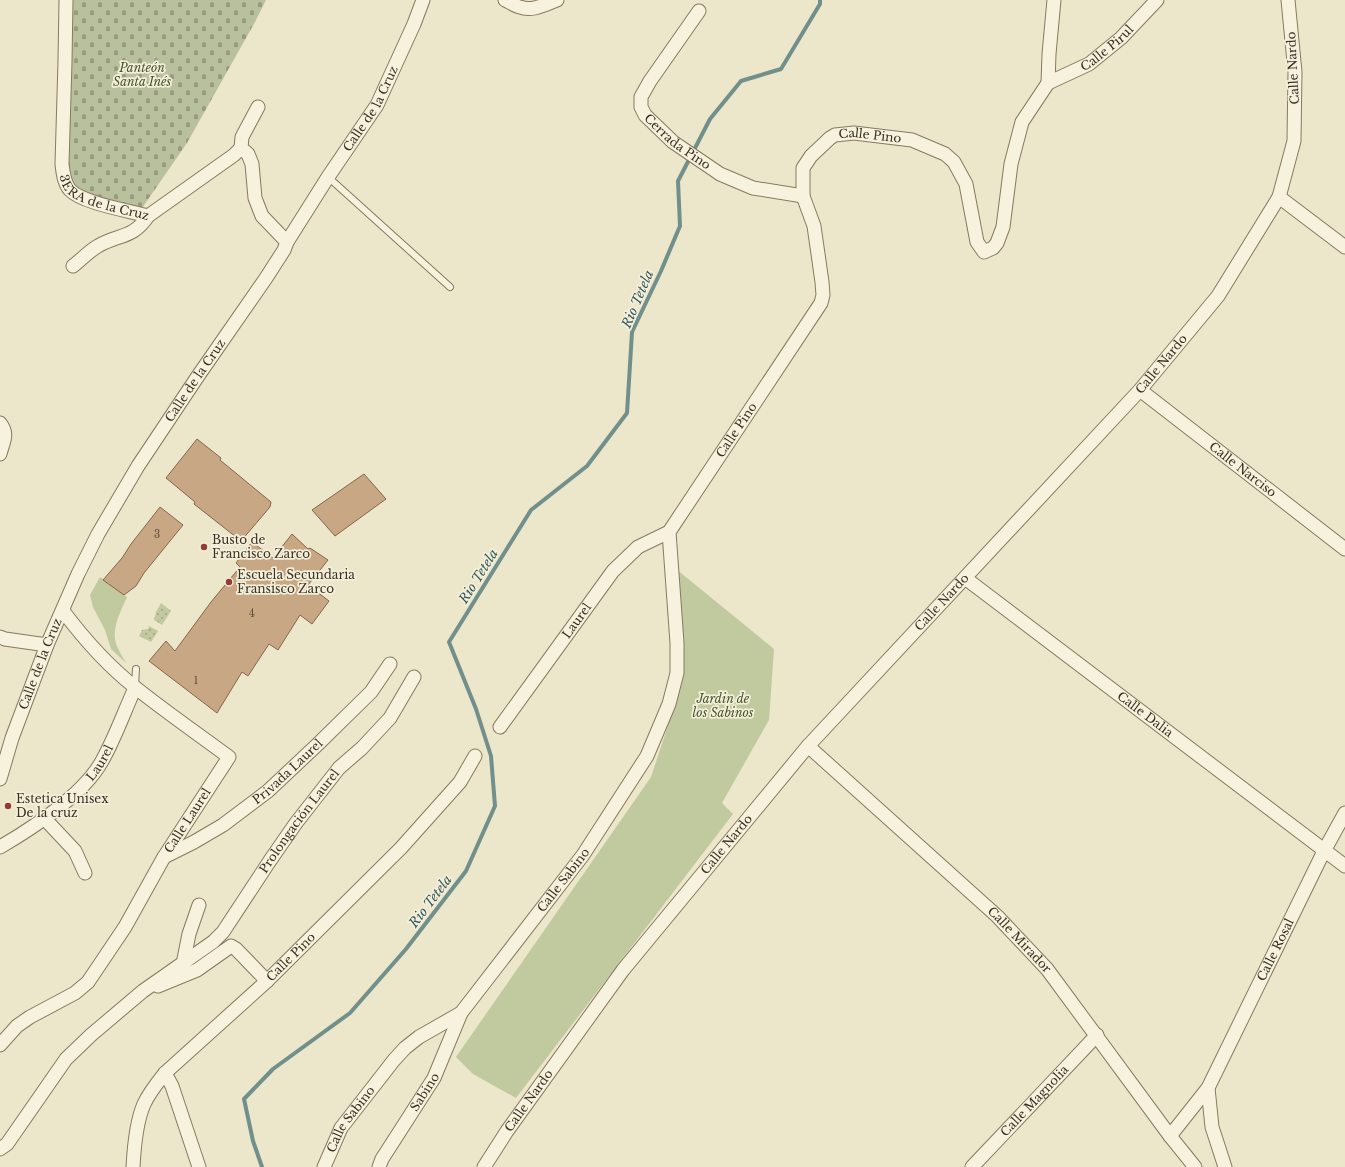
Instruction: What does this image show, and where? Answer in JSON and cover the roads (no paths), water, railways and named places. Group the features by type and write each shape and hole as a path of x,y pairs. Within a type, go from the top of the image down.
{"street":[{"name":"3ERA de la Cruz","path":"66,0 62,164 66,185 71,191 84,198 148,216"},
{"name":"Calle de la Cruz","path":"0,779 12,738 47,645 78,574 98,534 138,466 266,278 328,177 377,105 414,24 423,0"},
{"path":"505,0 520,8 528,9 557,0"},
{"path":"1048,83 1054,0"},
{"name":"Calle Pirul","path":"1048,83 1089,64 1121,38 1157,0"},
{"name":"Calle Nardo","path":"484,1167 507,1131 624,970 808,746 1140,390 1218,296 1279,197 1294,141 1295,72 1288,0"},
{"name":"Cerrada Pino","path":"699,11 640,97 640,106 645,115 674,142 720,174 752,188 803,196"},
{"name":"Calle Pino","path":"669,532 821,303 822,282 814,226 803,196 803,168 810,156 835,135 854,133 912,140 945,154 954,162 966,184 977,242 984,252 989,251 997,243 1003,227 1011,164 1022,122 1048,83"},
{"path":"258,107 242,137 241,148 248,154 252,164 255,198 262,216 287,242"},
{"name":"3ERA de la Cruz","path":"73,266 98,246 133,232 148,216 234,155 241,148"},
{"path":"1279,197 1345,247"},
{"name":"Calle Narciso","path":"1140,390 1345,549"},
{"path":"0,424 5,429 5,436 0,454"},
{"name":"Laurel","path":"500,727 613,571 638,548 669,532"},
{"name":"Calle Sabino","path":"324,1167 341,1128 404,1048 419,1037 461,1013 583,855 647,756 670,704 677,673 677,642 669,532"},
{"name":"Calle Dalia","path":"965,578 1345,866"},
{"name":"Calle Laurel","path":"0,1045 17,1026 75,992 88,982 124,927 164,857 229,757 135,688 110,666 62,611"},
{"path":"0,637 47,645"},
{"name":"Privada Laurel","path":"164,857 223,825 268,791 371,692 390,664"},
{"name":"Prolongación Laurel","path":"183,964 213,942 223,932 296,823 339,768 362,748 390,718 414,677"},
{"name":"Laurel","path":"0,847 44,818 84,786 102,762 135,688"},
{"name":"Calle Mirador","path":"808,746 997,916 1047,969 1170,1136 1195,1167"},
{"name":"Calle Pino","path":"133,1167 139,1123 144,1104 152,1089 165,1073 267,981 401,848 460,782 475,756"},
{"name":"Calle Rosal","path":"1170,1136 1208,1088 1324,851 1345,814"},
{"path":"44,818 75,851 85,873"},
{"path":"0,1149 7,1144 66,1060 91,1035 143,991 183,964 189,934 199,905"},
{"path":"143,991 170,983 191,973 231,946 236,949 267,981"},
{"name":"Sabino","path":"379,1167 382,1159 434,1078 461,1013"},
{"name":"Calle Magnolia","path":"972,1167 1097,1035"},
{"path":"165,1073 172,1086 199,1167"},
{"path":"1208,1088 1212,1128 1225,1167"}],"lane":[{"path":"328,177 450,287"},
{"path":"135,688 136,669"}],"waterway":[{"name":"Rio Tetela","path":"262,1167 253,1141 244,1099 273,1069 350,1013 406,949 466,871 495,806 491,756 476,709 449,642 531,510 587,466 627,413 632,332 661,271 680,226 678,181 710,119 741,81 781,69 820,4 820,0"}],"place":[{"name":"Busto de Francisco Zarco","path":"204,547"},
{"name":"Escuela Secundaria Fransisco Zarco","path":"229,582"},
{"name":"Estetica Unisex De la cruz","path":"8,806"}],"park label":[{"name":"Panteón Santa Inés","path":"142,75"},
{"name":"Jardin de los Sabinos","path":"723,706"}]}
